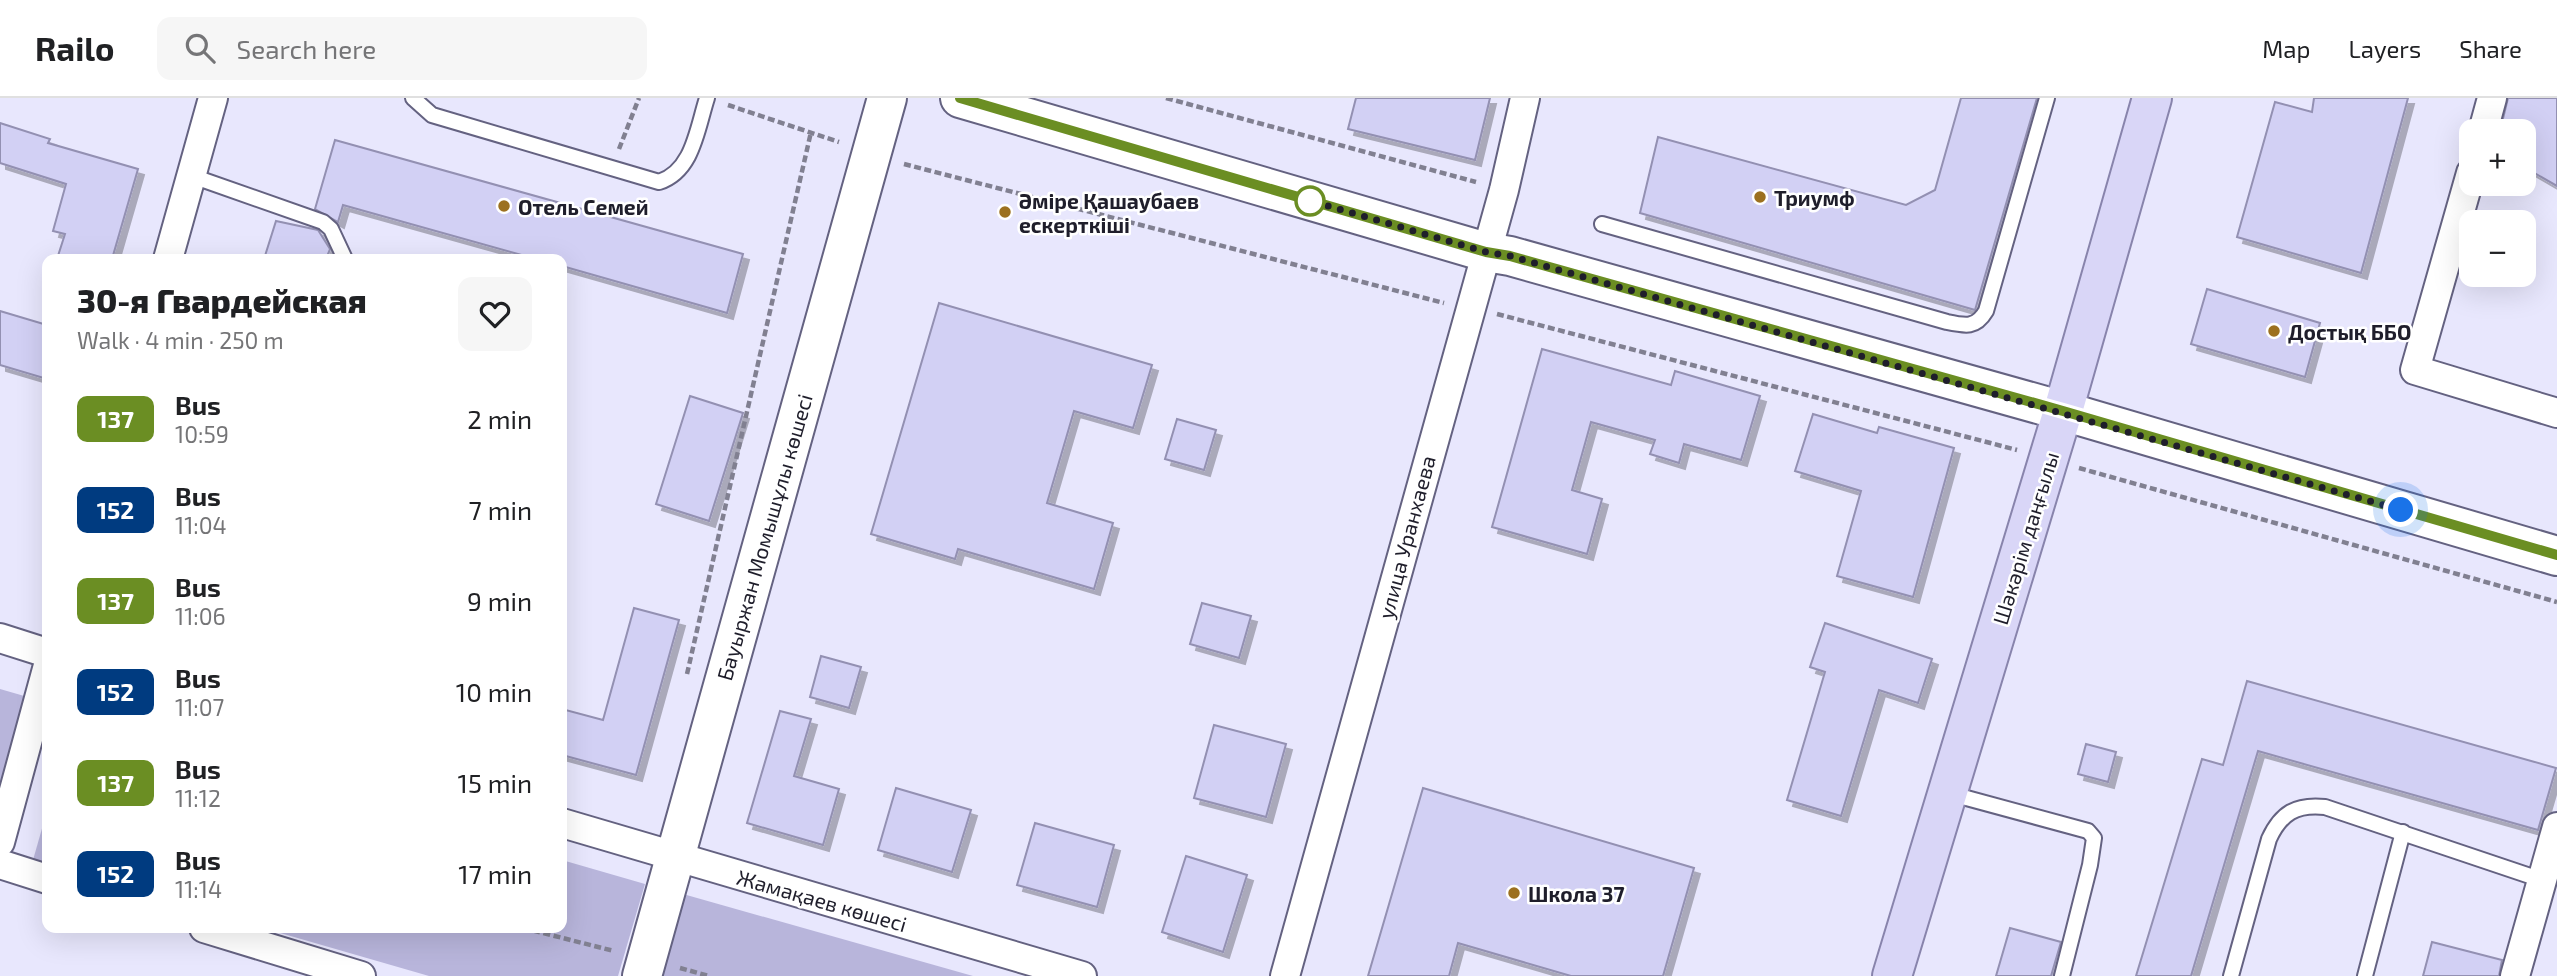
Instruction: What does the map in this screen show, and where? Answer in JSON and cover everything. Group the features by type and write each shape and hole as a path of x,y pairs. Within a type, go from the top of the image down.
{"main road":[{"name":"Бауыржан Момышұлы көшесі","path":"642,976 887,98"},
{"path":"960,98 1498,254 2063,411 2557,555"},
{"name":"Шәкәрім даңғылы","path":"1892,976 2063,411 2152,98"}],"street":[{"path":"169,254 213,98"},
{"name":"улица Уранхаева","path":"1285,976 1469,309 1498,254 1504,190 1525,98"},
{"path":"2486,119 2492,98"},
{"path":"2464,196 2415,370 2557,413"},
{"path":"0,638 42,651"},
{"path":"0,842 42,687"},
{"name":"Жамақаев көшесі","path":"567,824 1082,976"},
{"path":"2515,976 2557,827"},
{"path":"0,864 42,877"},
{"path":"220,933 360,976"}],"lane":[{"path":"413,98 432,115 659,182 669,179 685,166 707,98"},
{"path":"1602,224 1947,323 1973,325 1980,321 1986,310 2047,98"},
{"path":"192,176 323,222 331,229 343,254"},
{"path":"1948,793 2088,831 2094,838 2063,976"},
{"path":"2231,976 2269,839 2278,821 2290,811 2307,805 2325,807 2542,880"},
{"path":"2365,976 2403,832"}],"path":[{"path":"612,167 639,98"},
{"path":"707,98 907,165 1501,315 2048,459 2557,602"},
{"path":"1166,98 1504,190"},
{"path":"685,685 811,132"},
{"path":"1498,254 1501,315"}],"shaded area":[{"path":"0,689 42,701 42,712 0,847"},
{"path":"42,828 42,863 33,860"},
{"path":"567,861 645,884 618,976 429,976 280,933 567,933"},
{"path":"683,894 973,976 660,976"}],"building":[{"path":"1356,98 1490,98 1475,160 1348,129"},
{"name":"Триумф","path":"1961,98 2037,98 1975,310 1640,213 1658,137 1906,205 1935,190"},
{"path":"2314,98 2408,98 2361,273 2237,237 2275,102 2312,112"},
{"path":"2508,98 2557,98 2557,186 2536,174 2536,119 2503,119"},
{"path":"0,123 50,139 48,143 138,169 113,254 59,254 65,234 53,231 66,184 0,163"},
{"path":"335,140 743,254 727,313 567,267 567,254 518,254 343,205 338,222 315,209"},
{"path":"276,221 318,230 330,249 328,254 266,254"},
{"path":"2207,289 2320,323 2305,377 2191,344"},
{"path":"939,303 1152,365 1133,428 1074,411 1047,503 1113,523 1094,589 958,549 955,559 871,534"},
{"path":"0,311 42,324 42,378 0,365"},
{"path":"1542,349 1671,385 1675,371 1760,396 1741,460 1684,444 1679,463 1650,454 1655,440 1591,422 1572,490 1602,499 1587,554 1492,527"},
{"path":"690,396 743,413 709,521 656,504"},
{"path":"1813,414 1877,433 1879,427 1954,448 1913,597 1837,576 1861,491 1795,471"},
{"path":"1177,419 1216,430 1204,470 1165,459"},
{"path":"1202,603 1251,616 1239,658 1190,644"},
{"path":"634,608 679,620 636,775 567,756 567,710 603,720"},
{"path":"1825,623 1932,659 1918,703 1879,690 1841,816 1787,800 1825,672 1810,667"},
{"path":"821,656 861,667 849,708 810,697"},
{"path":"2247,681 2556,768 2538,830 2258,751 2191,976 2136,976 2202,759 2223,765"},
{"path":"780,711 811,719 794,776 839,789 823,845 747,823"},
{"path":"1214,725 1286,744 1266,817 1194,798"},
{"path":"2086,744 2116,752 2108,782 2078,774"},
{"path":"896,788 971,810 952,872 878,850"},
{"path":"1423,788 1694,868 1663,976 1571,976 1458,943 1449,976 1368,976"},
{"path":"1035,823 1114,845 1097,907 1017,885"},
{"path":"1186,856 1247,875 1223,952 1162,932"},
{"path":"2010,928 2061,942 2051,976 1996,976"},
{"path":"2432,942 2502,960 2499,976 2423,976"}],"bus line":[{"name":"137","path":"960,98 1486,252 1510,256 2063,411 2557,555"}],"place":[{"name":"Триумф","path":"1760,197"},
{"name":"Отель Семей","path":"504,206"},
{"name":"Әміре Қашаубаев ескерткіші","path":"1005,212"},
{"name":"Достық ББО","path":"2274,331"},
{"name":"Школа 37","path":"1514,893"}],"route":[{"path":"1310,201 1301,198 1486,252 1510,256 2063,411 2401,510"}]}
